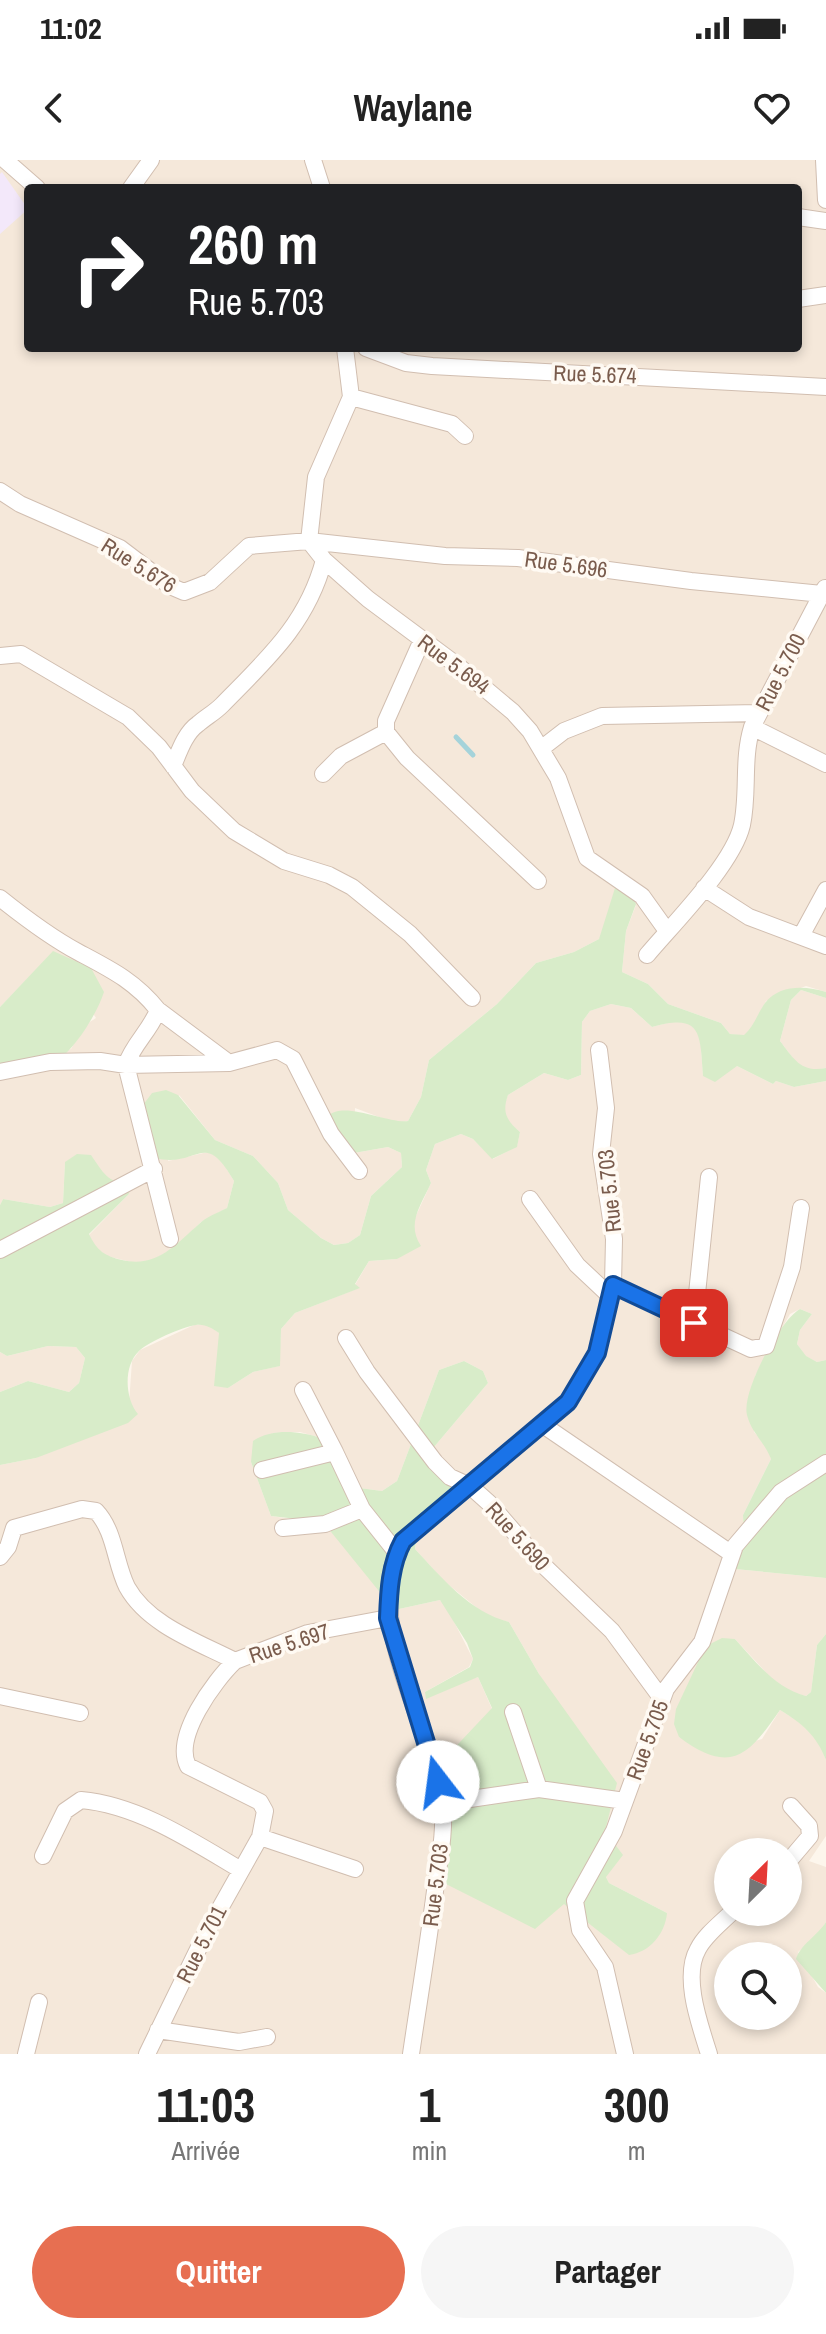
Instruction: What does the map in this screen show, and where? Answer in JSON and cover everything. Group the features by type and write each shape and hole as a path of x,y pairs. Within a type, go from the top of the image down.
{"street":[{"path":"5,160 32,184"},
{"path":"134,184 151,160"},
{"path":"313,160 321,184"},
{"path":"824,160 826,200"},
{"path":"802,218 826,221"},
{"path":"802,298 826,295"},
{"path":"309,541 316,477 351,397 345,352"},
{"name":"Rue 5.674","path":"377,352 406,363 447,367 826,387"},
{"path":"351,397 452,424 465,436"},
{"name":"Rue 5.676","path":"0,491 20,504 120,548 170,586 184,592 210,582 249,546 309,541"},
{"name":"Rue 5.694","path":"309,541 324,560 496,696 530,731 558,778 587,858 642,896 667,931"},
{"name":"Rue 5.696","path":"309,541 445,556 518,558 824,590"},
{"path":"173,766 189,733 256,671 299,621 313,595 324,560"},
{"name":"Rue 5.700","path":"824,590 755,720 826,764"},
{"path":"422,640 386,721 386,732 407,758 538,881"},
{"path":"0,656 21,654 128,717 159,747 192,791 234,831 284,861 329,875 352,887 381,909 472,998"},
{"path":"542,748 564,731 602,716 755,720 745,758 741,830 704,888 647,955"},
{"path":"323,774 341,756 386,732"},
{"path":"704,888 749,917 826,946"},
{"path":"801,936 826,890"},
{"path":"0,898 46,933 117,970 145,992 158,1010 229,1063"},
{"path":"158,1010 153,1023 133,1046 126,1065 170,1239"},
{"path":"0,1072 50,1062 100,1061 126,1065 229,1063 277,1050 293,1059 331,1134 359,1171"},
{"name":"Rue 5.703","path":"411,2054 439,1860 443,1803 434,1761 388,1618 389,1590 397,1553 403,1541 568,1402 592,1363 612,1291 614,1239 601,1154 606,1108 599,1050"},
{"path":"0,1250 154,1169"},
{"path":"694,1323 709,1177"},
{"path":"530,1199 577,1265 612,1291 751,1349 766,1346 792,1267 801,1208"},
{"name":"Rue 5.690","path":"346,1338 425,1450 450,1477 470,1486 541,1563 612,1631 662,1699"},
{"path":"303,1390 362,1509 397,1553"},
{"path":"543,1425 732,1554"},
{"path":"262,1470 335,1452"},
{"name":"Rue 5.705","path":"625,2054 605,1967 580,1930 575,1901 614,1831 662,1699 702,1642 732,1554 765,1506 826,1463"},
{"name":"Rue 5.697","path":"0,1557 8,1547 14,1528 82,1509 96,1511 113,1545 127,1587 144,1608 159,1621 235,1661 308,1633 388,1618"},
{"path":"283,1528 325,1524 362,1509"},
{"path":"235,1661 216,1680 184,1745 183,1756 188,1766 260,1802 265,1811 260,1837 355,1869"},
{"path":"0,1696 80,1713"},
{"path":"513,1712 539,1789"},
{"path":"443,1803 539,1789 625,1801"},
{"path":"43,1856 65,1811 81,1800 107,1803 150,1821 241,1870"},
{"path":"791,1806 809,1826 810,1836 802,1845"},
{"name":"Rue 5.701","path":"147,2054 260,1837"},
{"path":"709,2054 693,1991 694,1961 698,1949 719,1926"},
{"path":"26,2054 39,2002"},
{"path":"158,2030 239,2042 267,2037"}],"shaded area":[{"path":"0,160 826,160 826,992 806,986 766,1001 754,1026 744,1036 730,1034 721,1023 668,1004 648,984 622,972 626,931 636,905 599,939 574,952 536,963 497,1004 429,1060 421,1097 408,1121 395,1123 355,1108 354,1153 388,1147 401,1153 402,1167 371,1196 360,1235 348,1243 334,1245 321,1238 288,1210 278,1183 253,1156 215,1140 179,1095 168,1161 208,1152 220,1158 234,1181 227,1208 201,1222 175,1248 150,1261 135,1263 107,1256 96,1248 89,1235 128,1195 119,1184 65,1162 63,1203 50,1207 3,1199 0,1205 0,1071 71,1049 85,1025 96,1018 53,952 0,1007"},
{"path":"2,172 24,203 24,213 0,234"},
{"path":"801,990 826,998 826,1068 811,1071 798,1065 780,1041 791,1000"},
{"path":"611,1004 631,1008 652,1027 678,1020 690,1024 700,1034 703,1076 737,1066 773,1084 776,1081 794,1087 826,1081 826,1360 817,1362 805,1356 797,1344 800,1330 812,1314 800,1309 790,1314 755,1376 754,1432 767,1446 771,1459 743,1515 744,1535 735,1569 826,1578 826,1634 817,1645 811,1692 806,1696 792,1693 773,1680 735,1639 679,1737 711,1754 762,1739 780,1710 798,1721 819,1741 826,1760 826,1836 809,1861 826,1867 826,1922 819,1935 802,1949 802,1942 714,1942 714,2030 802,2030 802,1959 818,1987 826,1993 826,2054 0,2054 0,1465 36,1458 129,1404 132,1361 140,1350 194,1325 208,1325 219,1333 228,1388 253,1372 279,1366 281,1329 295,1313 359,1288 355,1285 369,1261 397,1259 413,1234 414,1220 431,1183 426,1170 435,1144 461,1134 473,1139 493,1159 517,1146 520,1132 508,1122 503,1108 508,1095 544,1073 568,1080 581,1075 582,1022 590,1011","holes":["464,1361 483,1371 488,1383 434,1447 415,1549 444,1581 488,1617 509,1622 539,1674 605,1831 606,1877 609,1883 667,1913 629,1954 564,1903 445,1760 492,1709 478,1677 425,1692 469,1667 473,1659 445,1604 440,1600 399,1609 325,1524 271,1516 251,1462 273,1433 300,1432 321,1438 352,1487 382,1491 397,1481 439,1370"]},
{"path":"48,1346 76,1347 85,1358 79,1383 69,1392 28,1381 0,1392 0,1352 7,1356"}],"green space":[{"path":"615,888 629,892 636,904 626,931 622,972 648,984 668,1004 721,1023 730,1034 744,1035 765,1003 778,992 802,988 826,992 826,998 801,990 791,1000 780,1041 804,1066 826,1068 826,1081 794,1087 776,1081 773,1084 737,1066 715,1082 703,1076 699,1038 689,1025 668,1023 652,1027 631,1008 611,1004 590,1011 582,1022 581,1075 568,1080 544,1073 508,1095 506,1115 520,1132 517,1147 492,1159 473,1139 461,1134 435,1144 426,1170 431,1183 415,1222 421,1246 397,1259 369,1261 355,1284 360,1288 295,1313 281,1329 280,1366 253,1372 228,1388 214,1386 219,1333 203,1325 183,1328 151,1343 134,1357 128,1374 128,1391 138,1414 128,1423 36,1458 0,1465 0,1392 28,1381 69,1392 79,1383 85,1358 76,1347 48,1346 7,1356 0,1352 0,1205 3,1199 50,1207 63,1203 65,1162 77,1154 91,1155 113,1180 134,1183 128,1195 89,1234 95,1245 111,1257 134,1262 165,1253 205,1219 227,1208 234,1181 224,1165 207,1153 182,1159 155,1158 143,1105 152,1093 166,1090 178,1095 215,1140 253,1156 278,1183 288,1210 321,1238 334,1245 348,1243 360,1235 371,1196 402,1167 401,1153 388,1147 354,1153 326,1143 325,1125 330,1115 353,1111 408,1121 421,1097 429,1060 497,1004 536,963 574,952 599,939"},
{"path":"53,951 91,968 104,992 101,1001 83,1033 58,1060 38,1068 0,1071 0,1007"},
{"path":"800,1309 812,1314 800,1330 797,1344 806,1356 817,1362 826,1360 826,1578 735,1569 744,1535 743,1515 771,1459 747,1415 750,1390 773,1341"},
{"path":"464,1361 483,1371 488,1383 434,1447 450,1477 459,1484 416,1542 415,1549 469,1602 509,1622 539,1674 617,1783 605,1831 623,1855 606,1877 609,1883 667,1913 655,1941 637,1953 629,1955 564,1904 535,1929 442,1882 448,1839 444,1759 492,1708 478,1677 426,1699 425,1692 470,1667 473,1659 467,1643 440,1600 399,1609 391,1606 323,1522 271,1516 251,1462 253,1441 269,1434 295,1432 321,1438 352,1487 382,1491 397,1481 439,1370"},
{"path":"826,1634 826,1760 808,1731 780,1710 759,1738 738,1755 713,1756 679,1737 674,1724 676,1709 710,1644 722,1638 735,1639 775,1681 806,1696 811,1692 817,1645"},
{"path":"826,1922 826,1993 802,1966 802,1948"}],"waterway":[{"path":"456,737 473,755"}],"route":[{"path":"438,1782 388,1618 389,1590 397,1553 403,1541 568,1402 597,1353 607,1321 613,1285 694,1323"}]}
